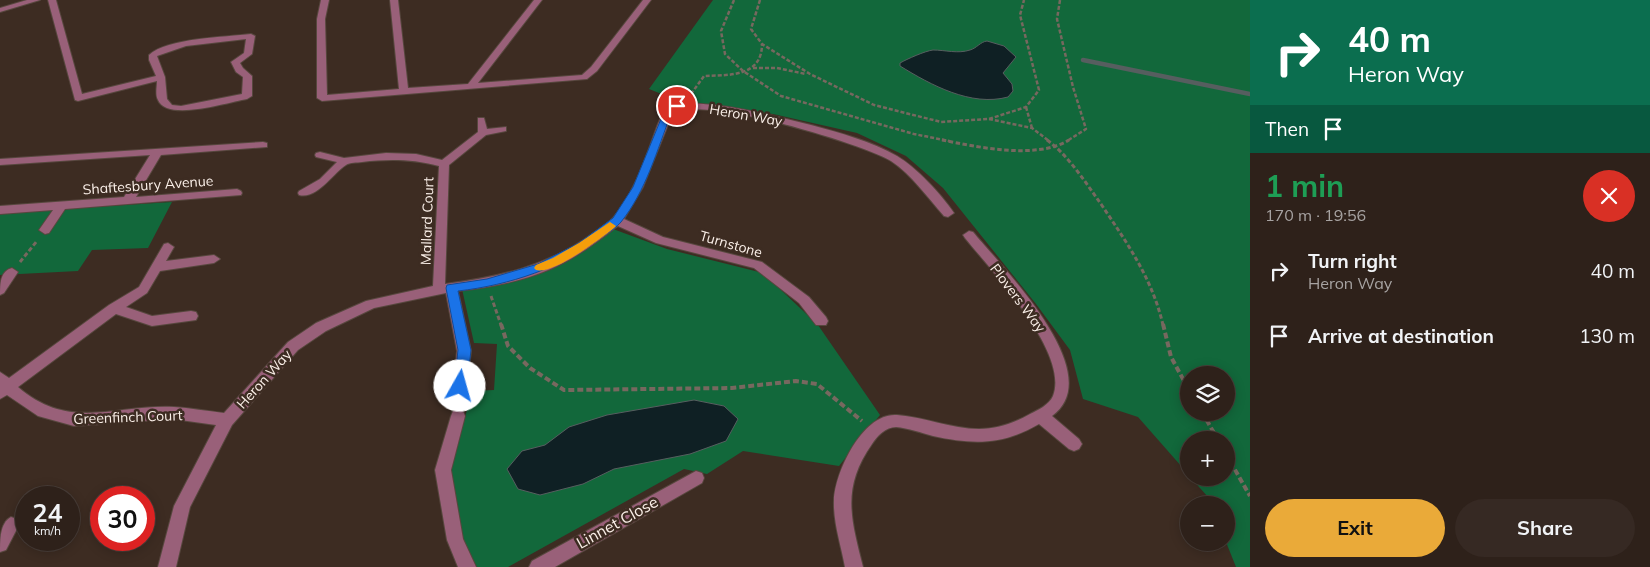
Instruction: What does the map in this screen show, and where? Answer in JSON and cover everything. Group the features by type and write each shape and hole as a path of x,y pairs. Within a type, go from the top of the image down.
{"street":[{"path":"0,10 36,0"},
{"path":"52,0 78,98 161,77"},
{"path":"325,0 321,19 322,98 584,77 594,69 647,0 644,0"},
{"path":"394,0 404,92"},
{"path":"471,86 538,0"},
{"path":"251,36 248,54 235,62 239,70 248,76 247,96 182,109 169,107 162,100 161,77 152,60 153,55 162,49 251,36"},
{"name":"Heron Way","path":"167,567 182,506 227,420 275,364 308,334 371,304 446,288 487,283 515,276 557,261 592,240 617,220 638,187 670,110 681,106 692,106 748,113 795,124 878,150 906,168 948,213"},
{"path":"480,120 483,133"},
{"path":"444,164 483,133 504,129"},
{"path":"0,162 263,145"},
{"path":"127,202 157,153"},
{"name":"Mallard Court","path":"320,155 344,162 386,156 416,157 444,164 446,288"},
{"path":"303,193 324,181 344,162"},
{"name":"Shaftesbury Avenue","path":"0,210 238,193"},
{"path":"45,230 61,206"},
{"name":"Turnstone","path":"617,220 660,240 758,266 804,300 821,321"},
{"name":"Plovers Way","path":"873,430 888,422 896,421 955,433 986,436 1006,432 1041,416 1053,407 1062,391 1062,376 1050,343 1028,307 969,235"},
{"name":"Greenfinch Court","path":"168,247 143,290 2,386 46,414 59,418 74,420 174,413 227,420"},
{"path":"156,267 214,259"},
{"path":"0,290 12,272"},
{"path":"446,288 464,350 460,386"},
{"path":"114,308 152,321 191,316"},
{"path":"458,416 443,470 455,540 467,567"},
{"path":"1041,416 1074,444"},
{"path":"854,567 842,498 844,486 857,456 873,430"},
{"name":"Linnet Close","path":"538,567 696,478"},
{"path":"0,544 11,525"}],"path":[{"path":"734,0 721,30 725,54 743,71 781,96 914,134 979,147 1029,150 1057,147 1086,129 1073,87 1057,19 1060,0"},
{"path":"760,0 751,29 762,44 810,74 874,105 941,122 989,119 1026,107 1039,90 1020,15 1024,0"},
{"path":"753,68 760,59 762,44"},
{"path":"681,106 704,76 728,74 753,68 777,68 810,74"},
{"path":"1026,107 1032,128"},
{"path":"989,119 1032,128 1057,147 1086,184 1139,261 1160,311 1171,357 1180,374"},
{"path":"12,272 45,230"},
{"path":"487,283 508,346 530,368 564,390 732,388 796,381 817,384 873,430"},
{"path":"1235,470 1250,496"}],"green space":[{"path":"713,0 1250,0 1250,567 1236,567 1230,551 1235,551 1235,496 1207,496 1198,486 1235,486 1235,431 1180,431 1180,465 1138,417 1083,399 1070,350 1036,304 943,188 906,156 857,133 773,114 684,103 649,89"},
{"path":"172,202 148,248 92,250 78,271 0,275 0,213"},
{"path":"613,229 667,249 763,273 818,325 880,415 839,466 743,451 707,474 684,469 508,567 477,567 460,534 450,474 472,391 494,390 497,344 474,343 462,289 513,280"}],"shaded area":[{"path":"987,41 1004,46 1016,57 1003,73 1012,84 1013,91 1008,97 980,99 966,97 938,87 900,66 900,63 903,61 933,50 965,51"},
{"path":"694,400 724,406 738,419 726,441 690,454 614,469 583,484 540,495 518,489 507,469 522,451 545,445 569,427 607,415"}],"waterway":[{"path":"1083,60 1250,94"}],"slow traffic":[{"path":"540,268 557,261 583,246 610,226"}],"route":[{"path":"460,386 464,350 452,288 487,283 515,276 557,261 592,240 617,220 638,187 667,114 677,106"}]}
